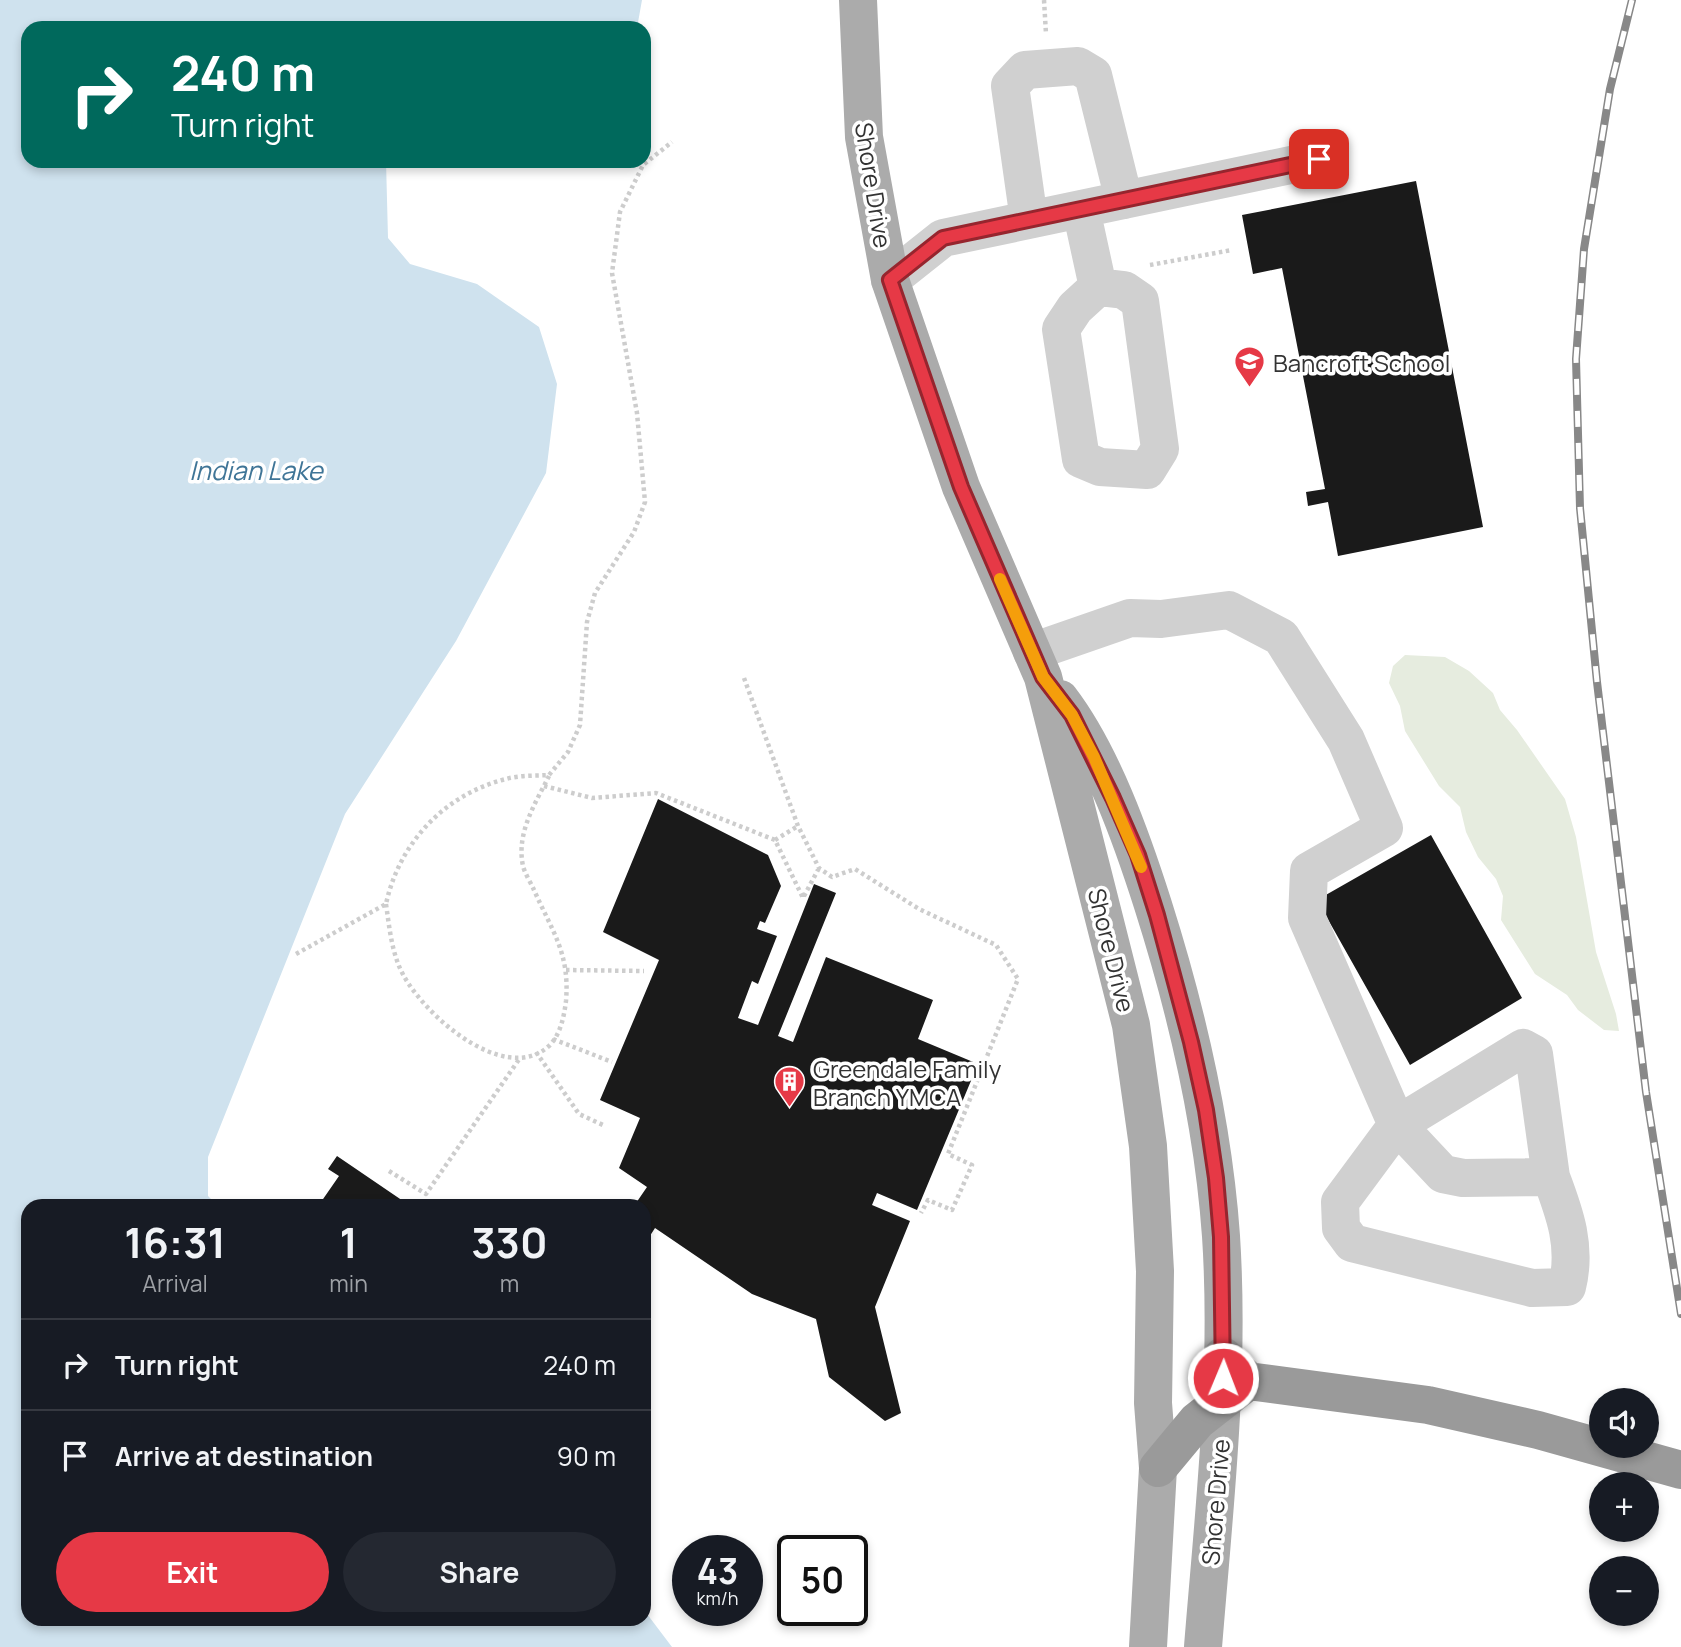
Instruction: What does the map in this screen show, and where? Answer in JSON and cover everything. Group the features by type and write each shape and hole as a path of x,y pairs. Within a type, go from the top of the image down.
{"highway":[{"path":"1158,1468 1231,1379 1428,1405 1538,1430 1681,1470"}],"main road":[{"name":"Shore Drive","path":"858,0 864,137 890,280 961,487 1038,665 1118,966 1141,1085 1153,1207 1153,1404 1158,1468 1147,1647"},
{"name":"Shore Drive","path":"1038,665 1072,715 1138,855 1174,975 1206,1110 1216,1178 1231,1379 1203,1647"}],"lane":[{"path":"1030,220 1010,86 1025,70 1078,66 1093,75 1124,200"},
{"path":"890,280 943,238 1319,159"},
{"path":"1081,209 1096,281"},
{"path":"1038,665 1130,618 1161,619 1229,610 1281,637 1346,740 1384,828 1309,871 1307,918 1397,1125 1443,1174 1463,1178 1551,1177"},
{"path":"1523,1048 1534,1054 1551,1177 1569,1226 1572,1266 1567,1287 1532,1288 1352,1243 1342,1228 1340,1202 1397,1125 1523,1048"}],"path":[{"path":"651,159 672,142"},
{"path":"549,775 507,778 468,794 438,814 413,838 398,867 386,904 389,930 400,968 422,1003 459,1035 498,1057 526,1058 550,1044 564,1021 566,970 562,948 523,865 524,825 549,775 568,751 580,725 587,622 595,593 634,532 645,502 637,413 612,272 620,212 642,168"},
{"path":"1096,281 1231,250"},
{"path":"744,678 798,826 820,868 832,877 855,869 919,909 996,944 1018,979 948,1154 972,1165 952,1210 928,1200 921,1213"},
{"path":"544,786 592,798 656,793 775,840 803,898 820,868"},
{"path":"775,840 798,826"},
{"path":"296,954 386,904"},
{"path":"566,970 644,971"},
{"path":"553,1039 612,1062"},
{"path":"536,1052 579,1114 603,1125"},
{"path":"390,1171 426,1194 521,1057"}],"shaded area":[{"path":"1405,655 1445,657 1469,671 1493,693 1500,710 1565,799 1576,837 1596,952 1619,1031 1604,1030 1578,1010 1567,995 1535,974 1501,920 1503,896 1496,879 1478,857 1466,832 1460,807 1439,786 1405,731 1400,706 1389,683 1393,666"}],"water":[{"name":"Indian Lake","path":"0,0 642,0 638,21 21,21 21,168 386,168 388,238 410,264 477,284 539,327 557,384 546,473 456,641 345,814 208,1157 208,1196 211,1199 21,1199 21,1626 651,1626 651,1619 672,1647 0,1647"}],"building":[{"path":"1416,181 1483,527 1338,556 1328,502 1308,506 1306,492 1325,489 1282,268 1253,274 1242,215"},
{"name":"Greendale Family Branch YMCA","path":"658,799 768,855 781,886 765,923 760,921 757,929 777,936 758,984 752,981 738,1018 758,1025 814,884 836,893 778,1036 793,1042 826,957 933,1000 918,1039 978,1064 917,1210 877,1193 872,1205 910,1221 875,1307 901,1413 885,1421 829,1377 816,1319 752,1294 655,1228 651,1234 651,1199 639,1199 647,1187 619,1168 640,1118 600,1100 659,960 603,932"},
{"path":"1431,835 1522,998 1410,1065 1317,900"},
{"path":"337,1156 400,1199 323,1199 339,1176 328,1169"}],"railway":[{"path":"1632,0 1610,89 1584,249 1576,359 1580,508 1597,682 1646,1092 1681,1314"}],"slow traffic":[{"path":"1000,579 1043,677 1072,715 1094,757 1141,867"}],"place":[{"name":"Bancroft School","path":"1250,389"},
{"name":"Greendale Family Branch YMCA","path":"790,1109"}],"route":[{"path":"1223,1378 1223,1289 1216,1178 1206,1110 1191,1042 1157,915 1138,855 1094,757 1072,715 1043,677 989,554 961,487 890,280 943,238 1319,159"}]}
